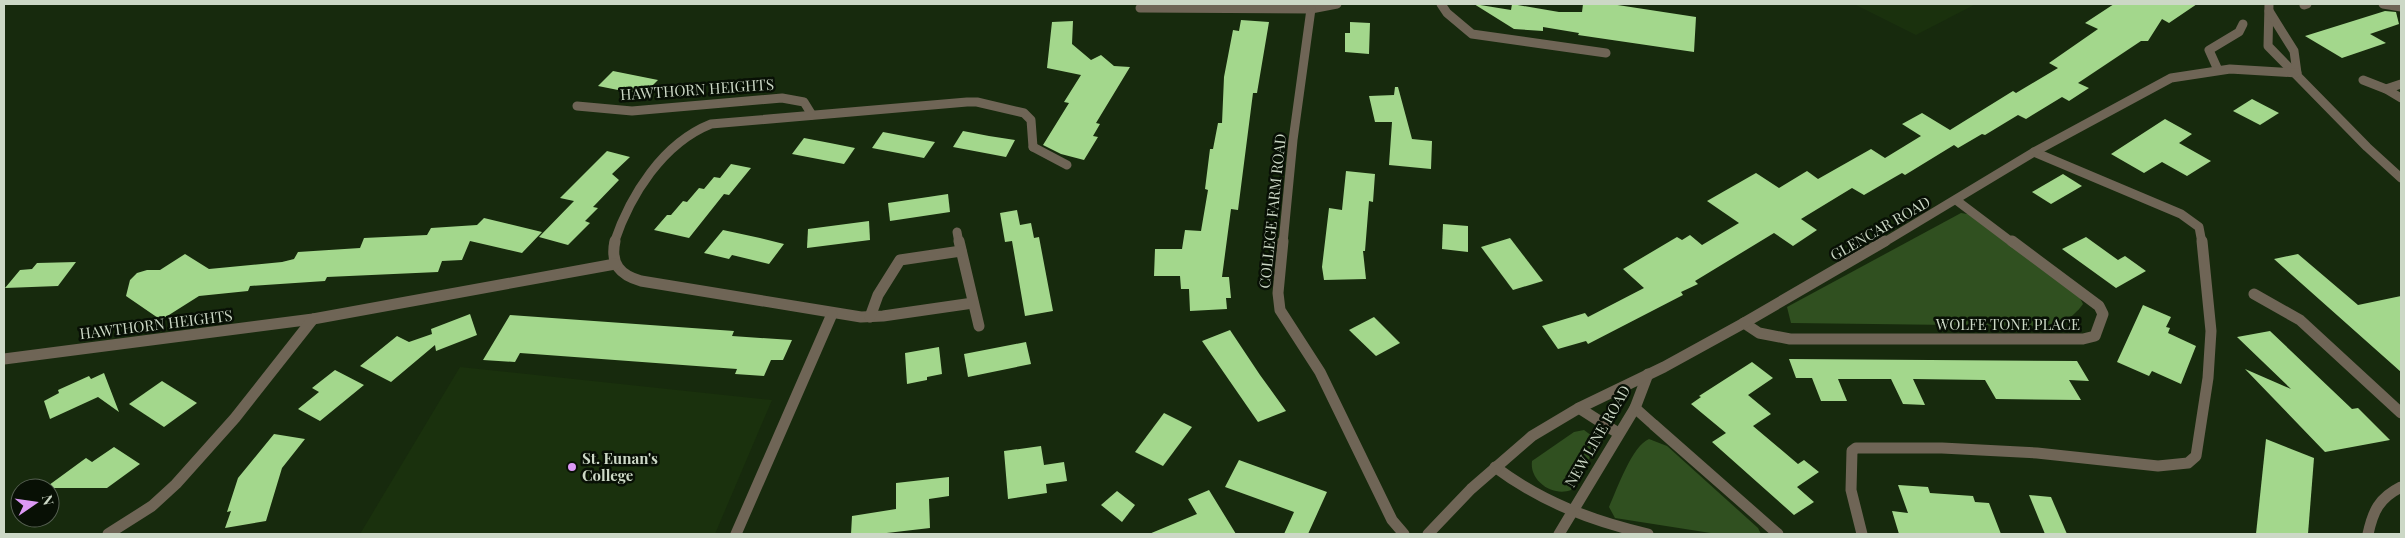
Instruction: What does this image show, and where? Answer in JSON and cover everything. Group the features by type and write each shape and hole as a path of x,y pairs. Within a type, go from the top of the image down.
{"street":[{"path":"1295,4 1311,9"},
{"path":"1140,8 1311,9 1337,4"},
{"path":"1440,4 1447,13 1472,34 1606,53"},
{"path":"2383,4 2401,7"},
{"path":"2269,8 2294,51 2297,73"},
{"path":"2269,8 2268,46 2297,73 2367,147 2401,178"},
{"name":"COLLEGE FARM ROAD","path":"1311,9 1294,140 1278,293 1280,310 1320,372 1392,520 1404,534"},
{"path":"2218,70 2209,50 2239,32 2243,24"},
{"name":"GLENCAR ROAD","path":"1428,534 1495,466 1532,436 1579,408 1744,323 1956,200 2034,152 2171,78 2218,70 2297,73"},
{"path":"2363,80 2386,89 2401,98"},
{"path":"2386,89 2401,84"},
{"name":"HAWTHORN HEIGHTS","path":"577,106 632,111 782,98 804,102 812,115"},
{"path":"973,302 870,317 832,314 641,281 627,277 619,271 615,264 615,240 620,221 667,153 685,138 711,124 977,102 1024,113 1031,120 1033,147 1067,165"},
{"path":"1862,534 1850,477 1852,451 1856,448 1922,448 2037,453 2158,466 2188,463 2196,456 2208,378 2211,332 2203,266 2202,234 2199,227 2181,214 2034,152"},
{"name":"WOLFE TONE PLACE","path":"1744,323 1759,333 1790,339 2083,339 2094,336 2103,314 2099,306 1956,200"},
{"path":"957,232 979,326"},
{"path":"870,317 878,295 900,260 961,251"},
{"name":"HAWTHORN HEIGHTS","path":"4,359 313,319 615,264"},
{"path":"2254,294 2300,320 2401,413"},
{"path":"736,534 832,314"},
{"path":"108,534 152,506 176,484 247,403 313,319"},
{"name":"NEW LINE ROAD","path":"1559,534 1618,433 1635,408 1648,374"},
{"path":"1579,408 1618,433"},
{"path":"1635,408 1778,534"},
{"name":"NEW LINE ROAD","path":"1495,466 1528,492 1572,512"},
{"path":"2368,534 2375,506 2391,491 2401,487"},
{"path":"1572,512 1597,522 1648,534"}],"shaded area":[{"path":"1854,4 1976,4 1916,35"},
{"path":"1961,213 1974,215 2077,292 2083,304 2066,320 2044,326 1791,323 1787,307"},
{"name":"St. Eunan's College","path":"460,367 772,400 715,534 360,534"},
{"path":"1584,430 1596,439 1596,447 1571,490 1557,491 1544,486 1534,475 1532,461 1574,432"},
{"path":"1649,439 1667,446 1758,528 1761,534 1717,534 1615,518 1609,507 1616,490 1631,459 1643,443"}],"building":[{"path":"1474,4 1511,10 1512,4 1559,12 1582,12 1583,4 1611,4 1696,17 1694,52 1578,35 1579,33 1543,27 1543,31 1514,29"},
{"path":"2114,4 2197,4 2169,23 2162,19 2148,41 2141,41 2078,83 2089,88 2069,101 2062,97 2026,119 2018,115 1985,135 1982,134 1958,148 1954,145 1905,175 1902,173 1864,195 1852,188 1801,219 1817,230 1793,246 1774,233 1695,281 1698,284 1681,292 1683,295 1588,344 1586,341 1558,349 1542,326 1585,313 1588,317 1644,288 1623,269 1677,237 1682,240 1690,235 1702,245 1739,223 1707,201 1756,173 1779,188 1807,171 1818,179 1871,149 1885,158 1921,136 1902,124 1922,113 1950,130 2013,91 2016,93 2058,68 2049,63 2098,29 2085,23"},
{"path":"2385,11 2396,12 2399,24 2370,34 2386,43 2342,58 2305,36"},
{"path":"1241,20 1269,22 1257,93 1253,93 1238,210 1231,209 1222,277 1229,277 1231,298 1226,298 1227,309 1190,311 1189,289 1181,289 1180,276 1154,276 1155,249 1182,249 1185,230 1201,231 1208,190 1205,189 1210,149 1213,149 1218,123 1222,123 1224,77 1233,30 1239,31"},
{"path":"1073,21 1072,44 1091,60 1101,55 1114,66 1130,67 1096,123 1100,124 1093,136 1098,137 1084,160 1061,154 1043,145 1069,103 1064,102 1081,75 1047,68 1052,22"},
{"path":"1350,22 1370,23 1369,54 1345,52 1345,33 1350,33"},
{"path":"613,71 658,80 643,95 598,86"},
{"path":"1395,87 1398,87 1412,139 1432,141 1431,169 1389,165 1392,122 1375,122 1369,96 1394,95"},
{"path":"2252,99 2279,113 2260,125 2233,111"},
{"path":"2165,119 2192,134 2179,143 2211,161 2187,176 2162,162 2144,173 2111,154"},
{"path":"963,131 1015,140 1006,157 953,147"},
{"path":"883,132 935,142 924,158 872,148"},
{"path":"804,138 855,148 844,164 792,154"},
{"path":"607,151 630,157 612,174 619,180 593,207 598,208 585,221 590,223 568,245 539,237 574,201 560,198"},
{"path":"731,164 751,168 729,195 724,194 689,238 654,230 667,215 671,215 683,201 687,202 699,188 704,189 714,177 720,178"},
{"path":"1346,171 1375,174 1373,202 1369,201 1365,251 1363,251 1366,279 1324,280 1322,267 1329,208 1342,210"},
{"path":"2063,174 2082,186 2051,204 2032,192"},
{"path":"948,194 950,212 890,221 888,203"},
{"path":"1017,210 1020,225 1031,223 1034,238 1039,237 1053,311 1025,316 1012,241 1005,242 1000,213"},
{"path":"484,218 542,232 522,253 470,241 462,260 442,261 438,272 327,277 325,281 250,286 248,291 199,296 161,320 126,296 130,280 137,273 147,270 160,270 185,254 209,269 282,262 294,259 298,252 360,248 364,238 427,235 431,228 477,225"},
{"path":"869,221 870,240 807,248 808,229"},
{"path":"1443,224 1468,226 1468,252 1442,249"},
{"path":"723,230 784,244 769,264 732,255 729,259 704,253"},
{"path":"2086,237 2118,260 2125,256 2146,271 2116,288 2062,249"},
{"path":"1510,238 1543,281 1513,290 1481,247"},
{"path":"2298,254 2358,305 2401,296 2401,372 2274,259"},
{"path":"76,262 58,286 5,288 20,270 32,269 37,263"},
{"path":"2143,305 2171,317 2166,327 2170,328 2168,333 2196,346 2181,384 2152,371 2149,376 2117,362"},
{"path":"470,314 477,335 436,351 435,345 391,382 360,366 397,336 409,342 432,334 431,329"},
{"path":"510,315 734,331 732,336 792,340 783,360 771,360 764,376 735,374 737,369 520,353 515,362 483,360"},
{"path":"1374,317 1400,343 1376,356 1349,330"},
{"path":"1230,330 1286,411 1258,422 1202,341"},
{"path":"2270,331 2352,409 2358,408 2390,440 2325,452 2245,369 2291,389 2237,337"},
{"path":"1026,342 1031,364 968,377 964,354"},
{"path":"939,347 942,374 927,377 927,380 907,384 905,353"},
{"path":"1789,359 2077,361 2089,381 2069,380 2081,400 1996,399 1985,380 1913,379 1925,405 1903,404 1891,379 1838,379 1847,401 1821,401 1812,378 1796,378"},
{"path":"1752,362 1773,378 1748,395 1771,414 1753,426 1798,464 1804,460 1819,472 1797,487 1814,502 1794,515 1712,442 1726,433 1691,404 1701,397 1699,396"},
{"path":"335,370 364,385 320,421 298,409 319,392 312,388"},
{"path":"104,373 119,412 98,397 50,419 44,401 59,393 58,390 89,376 91,379"},
{"path":"162,381 197,403 164,427 129,404"},
{"path":"1164,413 1192,427 1163,466 1135,452"},
{"path":"274,434 305,439 282,468 266,521 225,528 231,511 227,512 238,478"},
{"path":"2266,439 2314,458 2308,534 2256,534"},
{"path":"1041,446 1044,465 1064,462 1067,481 1046,484 1047,493 1008,499 1004,451"},
{"path":"114,447 140,464 107,488 60,488 59,478 86,458 92,462"},
{"path":"1239,460 1327,492 1308,534 1284,534 1294,512 1225,487"},
{"path":"949,477 949,496 929,499 930,528 878,534 851,534 852,516 896,509 896,483"},
{"path":"1898,485 1928,487 1930,493 1973,496 1975,502 1989,503 2001,534 1899,534 1892,511 1908,513"},
{"path":"1209,490 1236,534 1149,534 1197,514 1188,499"},
{"path":"1117,491 1135,505 1122,522 1101,505"},
{"path":"2029,495 2051,497 2067,534 2045,534"}],"place":[{"name":"St. Eunan's College","path":"572,467"}]}
